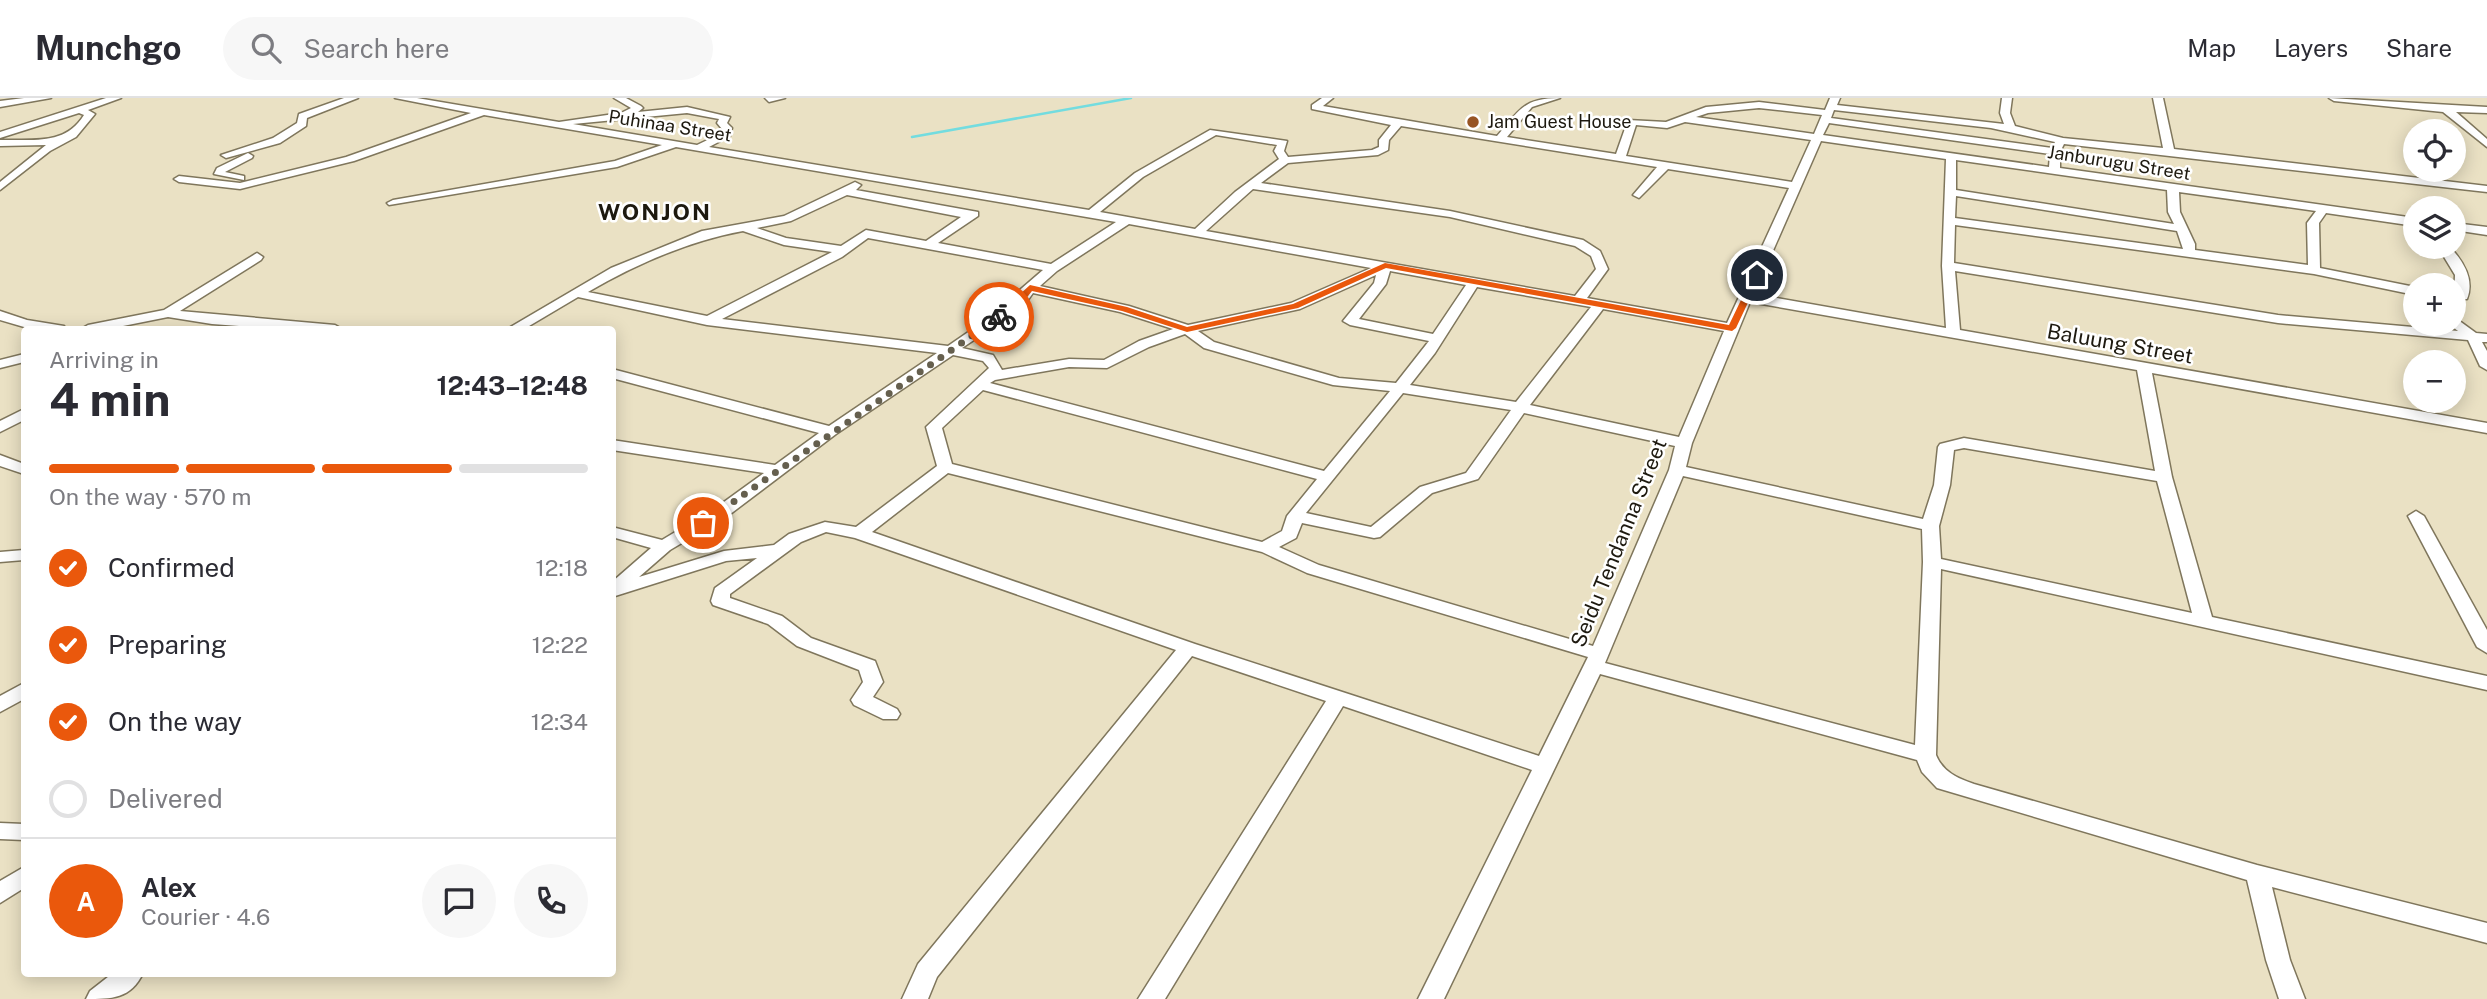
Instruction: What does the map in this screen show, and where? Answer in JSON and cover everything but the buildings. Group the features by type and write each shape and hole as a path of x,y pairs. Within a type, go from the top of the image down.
{"street":[{"path":"0,103 46,98"},
{"path":"0,135 116,98"},
{"path":"226,155 294,132 302,124 302,116 354,98"},
{"name":"Puhinaa Street","path":"404,98 1046,207"},
{"path":"619,98 638,108 624,115"},
{"path":"769,99 780,98"},
{"path":"1328,98 1315,107 1398,123 1797,186"},
{"path":"1500,139 1529,105 1555,98"},
{"path":"2007,98 2005,113 2011,129"},
{"path":"2158,98 2169,152"},
{"path":"2334,98 2487,110"},
{"path":"687,110 700,104"},
{"path":"1620,157 1632,122 1667,125 1714,108 1759,105 2011,129 2049,134 2061,141 2487,189"},
{"path":"2438,105 2487,144"},
{"path":"0,187 27,167 40,153 81,131 90,114 77,109"},
{"path":"552,124 580,118 687,110 725,117 722,123 727,128 725,136 696,149"},
{"path":"1830,110 2055,152"},
{"name":"Seidu Tendanna Street","path":"1431,999 1597,660 1677,470 1685,443 1732,328 1830,110"},
{"path":"180,179 240,186 350,159 484,112"},
{"name":"Janburugu Street","path":"1681,118 2403,221"},
{"path":"1197,233 1285,160 1374,153 1384,148 1384,139 1398,123"},
{"path":"1091,214 1139,175 1214,131 1283,143 1279,151 1285,160"},
{"path":"2054,171 2055,152 2061,141"},
{"path":"0,143 63,142"},
{"path":"261,145 241,161 220,170 219,174 265,178"},
{"path":"393,203 617,164 673,145"},
{"path":"1951,157 1948,266 1953,335"},
{"path":"1639,195 1665,165"},
{"path":"519,326 615,271 706,234 787,219 846,191 866,177"},
{"path":"1252,185 1450,214 1579,243 1595,254 1602,269 1578,301"},
{"path":"2173,189 2179,228 2189,244 2189,254"},
{"path":"846,191 971,216"},
{"path":"1950,192 2179,228"},
{"path":"928,246 982,209 1039,212 1046,207 1732,328"},
{"path":"2314,270 2313,223 2322,211"},
{"path":"616,588 664,546 723,511 831,431 1018,304 1020,297 1053,268 1127,220"},
{"path":"1949,221 2314,270 2403,289"},
{"path":"745,228 785,241 842,250"},
{"path":"2466,228 2487,231"},
{"path":"707,321 842,250 866,234 1053,268"},
{"path":"168,313 257,257"},
{"path":"985,381 1069,363 1107,363 1144,344 1187,329 1295,306 1385,266"},
{"path":"1385,266 1380,284 1350,321 1437,339"},
{"path":"1948,266 2278,319 2480,337 2487,366"},
{"path":"1265,547 1290,534 1295,516 1329,477 1437,339 1474,282"},
{"path":"1030,288 1124,309 1187,329 1209,345 1338,382 1521,406 1685,443"},
{"path":"576,293 707,321 950,350 988,358 996,368 934,427 945,467"},
{"name":"Baluung Street","path":"1747,297 2144,370 2487,428"},
{"path":"1295,516 1374,533 1426,490 1472,476 1521,406 1599,304"},
{"path":"103,326 168,313 246,326"},
{"path":"0,315 38,326"},
{"path":"0,365 21,359"},
{"path":"2144,370 2164,477 2204,622"},
{"path":"616,374 831,431"},
{"path":"985,381 1329,477"},
{"path":"0,427 21,416"},
{"path":"2164,477 1964,443 1946,447 1942,485 1930,526 1932,562 1925,755 1930,766 1945,782 1968,790 2257,874 2487,933"},
{"path":"616,446 777,470"},
{"path":"0,460 21,467"},
{"path":"859,533 945,467"},
{"path":"945,467 1250,546 1265,547 1313,569 1597,660 1925,755"},
{"path":"1677,470 1930,526"},
{"path":"2416,516 2487,647"},
{"path":"890,714 861,700 873,682 868,666 804,642 775,620 720,601 721,592 777,550 825,527 859,533 1188,648 1545,766"},
{"path":"616,533 664,546"},
{"path":"616,591 724,556 777,550"},
{"path":"0,557 21,555"},
{"path":"1932,562 2487,683"},
{"path":"915,999 927,971 1188,648"},
{"path":"0,705 21,692"},
{"path":"1151,999 1338,698"},
{"path":"0,831 21,832"},
{"path":"2257,874 2278,960 2292,999"},
{"path":"0,894 21,878"},
{"path":"99,999 126,977"}],"waterway":[{"path":"912,137 1131,98"}],"way so far":[{"path":"703,523 831,431 999,317"}],"place":[{"name":"Jam Guest House","path":"1473,122"}],"district":[{"name":"WONJON","path":"655,212"}],"route":[{"path":"999,317 1018,304 1020,297 1030,288 1124,309 1187,329 1295,306 1312,300 1348,280 1385,266 1732,328 1757,275"}]}
